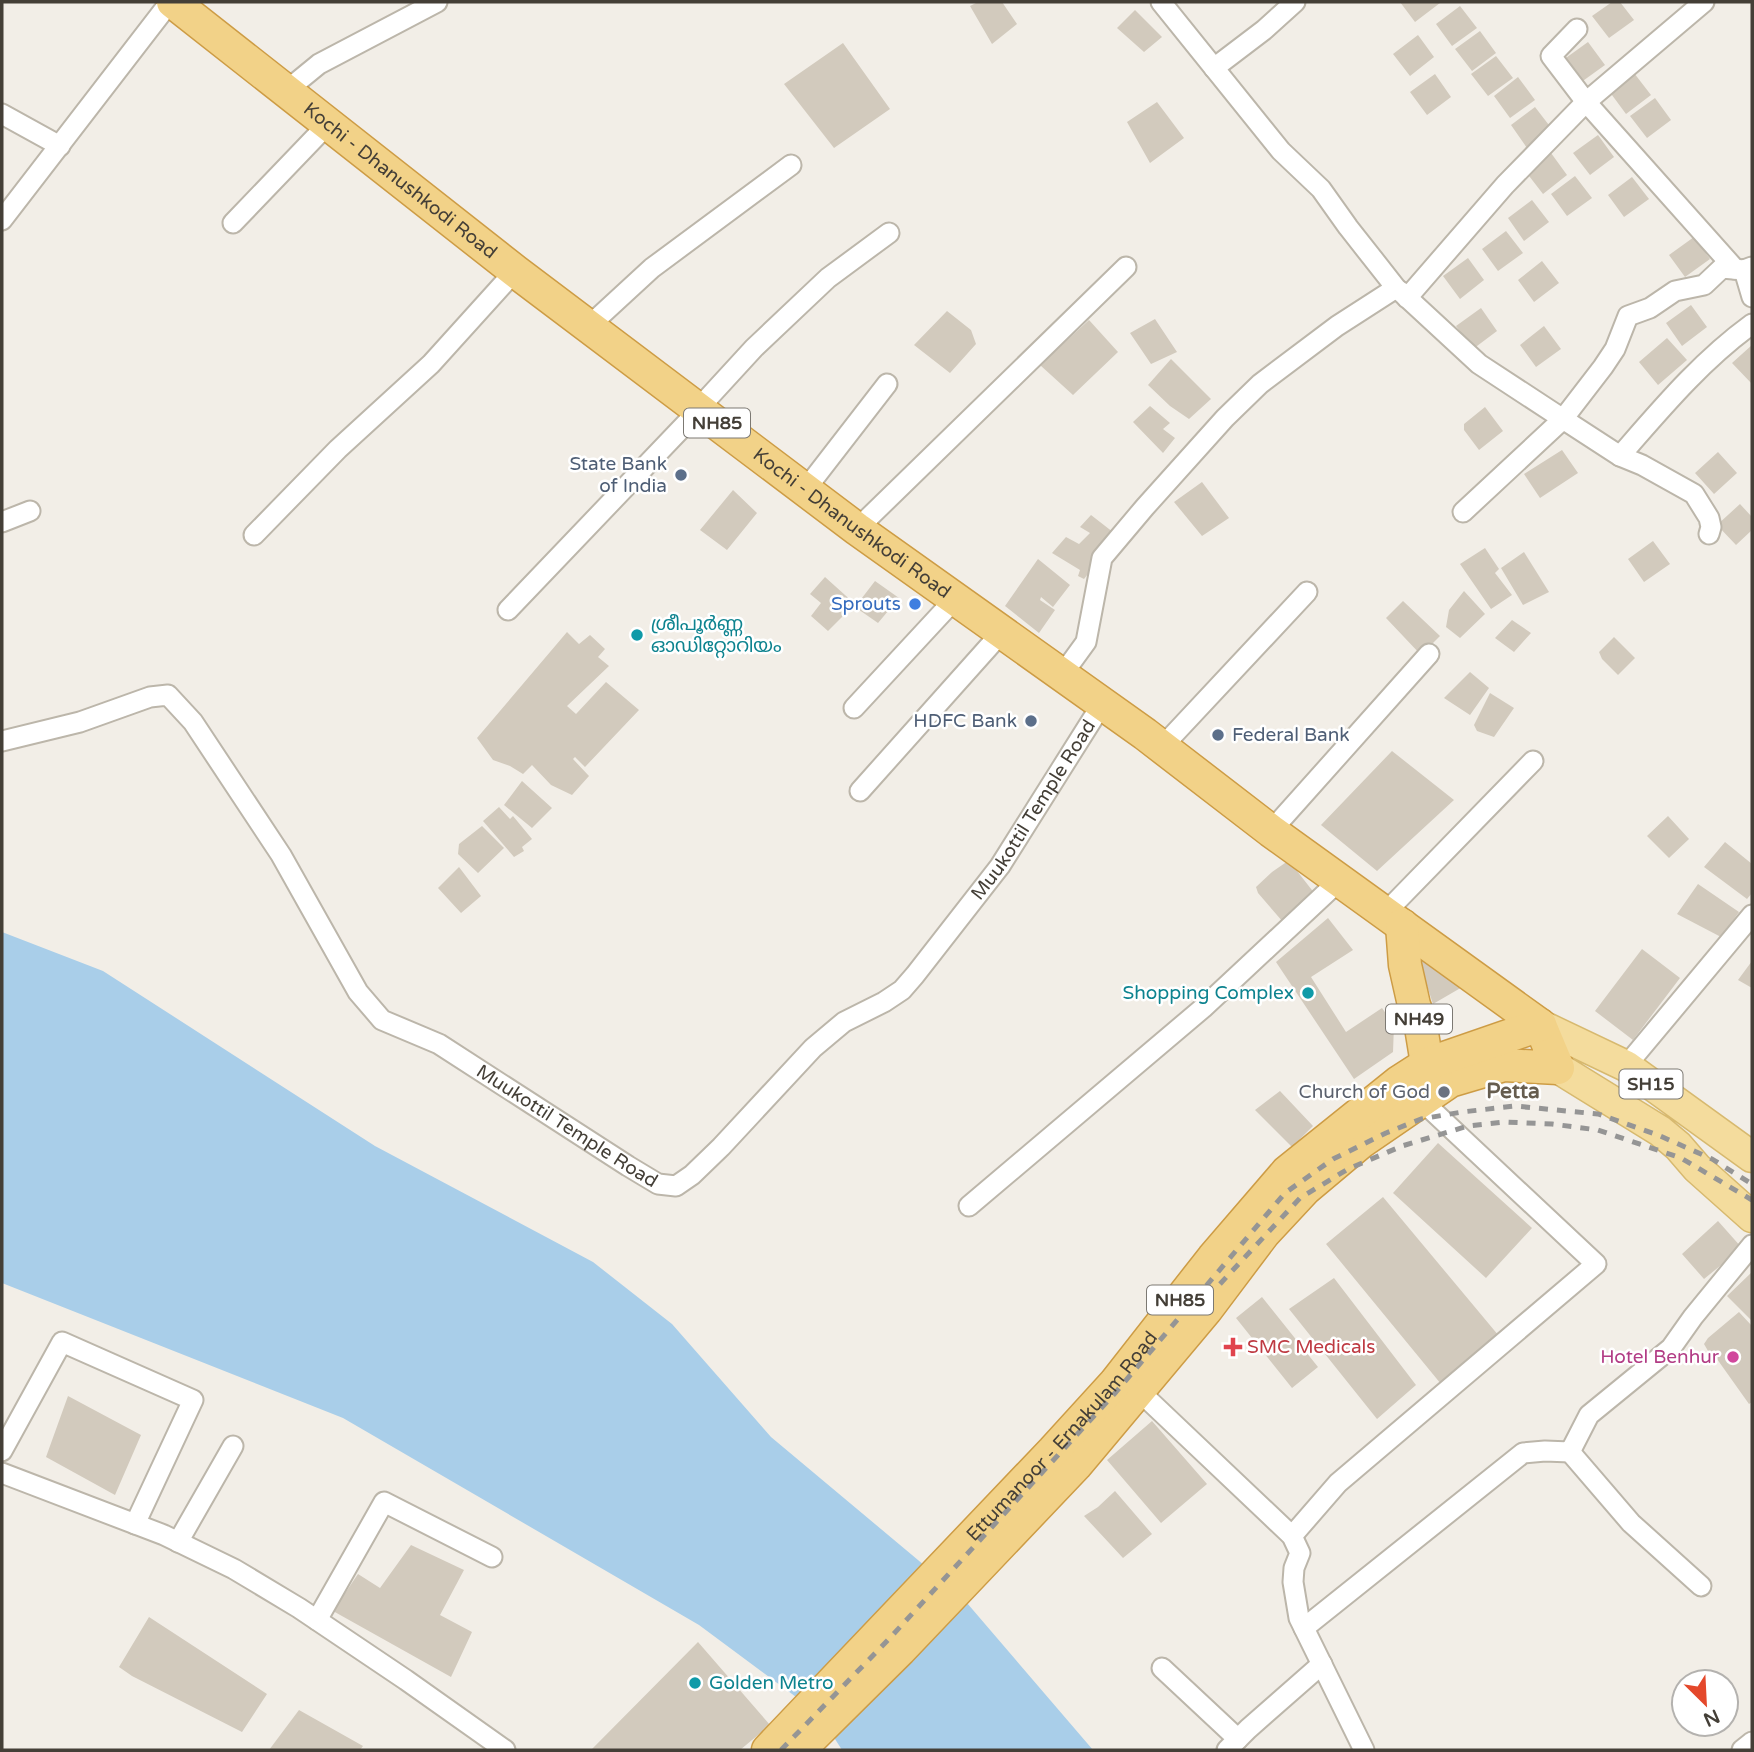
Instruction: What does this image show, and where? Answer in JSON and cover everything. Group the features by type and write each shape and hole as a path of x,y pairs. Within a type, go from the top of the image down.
{"highway":[{"name":"Kochi - Dhanushkodi Road","path":"171,2 515,271 857,529 1161,747 1340,880 1397,928 1540,1025"},
{"name":"NH49","path":"1397,928 1420,1021 1430,1084"},
{"path":"1064,1458 1139,1391 1206,1310 1264,1233 1305,1189 1430,1084 1504,1065 1558,1068 1540,1025"},
{"name":"Ettumanoor - Ernakulam Road","path":"768,1750 1064,1458 1115,1383 1213,1258 1287,1172 1399,1082 1430,1084 1540,1025"},
{"path":"799,1750 900,1650 1024,1500"}],"main road":[{"name":"SH15","path":"1540,1025 1626,1066 1752,1157"},
{"path":"1558,1068 1660,1131 1752,1217"}],"street":[{"path":"2,220 171,2"},
{"path":"286,91 319,64 437,2"},
{"path":"1161,2 1281,151 1321,189 1402,293 1479,364 1619,456 1642,465 1694,494 1709,518 1709,534"},
{"path":"1214,68 1264,30 1295,2"},
{"path":"1062,676 1086,642 1102,558 1225,418 1260,384 1338,326 1402,293 1586,102 1704,2"},
{"path":"1577,29 1551,56 1586,102 1744,269 1752,297"},
{"path":"2,114 60,146"},
{"path":"233,223 328,124"},
{"path":"589,326 652,268 791,165"},
{"path":"508,610 699,410 754,348 828,278 889,233"},
{"path":"857,529 1126,267"},
{"path":"1463,512 1563,419 1615,349 1628,316 1650,308 1675,291 1704,285 1722,268 1744,269"},
{"path":"254,535 338,449 431,364 515,271"},
{"path":"1619,456 1672,396 1726,343 1752,324"},
{"path":"806,490 887,384"},
{"path":"2,522 30,511"},
{"path":"1161,747 1307,592"},
{"path":"854,708 955,599"},
{"path":"860,790 1002,632"},
{"path":"1271,831 1429,654"},
{"name":"Muukottil Temple Road","path":"2,741 80,722 150,697 168,695 201,733 281,855 358,992 382,1020 439,1044 638,1172 659,1184 676,1186 692,1175 721,1147 813,1048 844,1023 902,990 1000,866 1102,704"},
{"path":"1397,928 1533,761"},
{"path":"970,1206 1203,1008 1340,880"},
{"path":"1626,1066 1752,915"},
{"path":"1292,1536 1338,1483 1596,1264 1430,1084"},
{"path":"1570,1452 1589,1415 1671,1348 1752,1245"},
{"path":"2,1451 62,1342 192,1400 135,1524"},
{"path":"1139,1391 1292,1536 1300,1553 1294,1568 1293,1582 1300,1618 1364,1750"},
{"path":"178,1542 233,1446"},
{"path":"1304,1628 1523,1453 1570,1452 1631,1523 1700,1586"},
{"path":"2,1473 135,1524 234,1569 317,1620 506,1750"},
{"path":"317,1620 384,1502 492,1557"},
{"path":"1162,1668 1232,1745 1322,1664"},
{"path":"1742,1750 1752,1742"}],"water":[{"path":"2,932 103,971 375,1146 593,1262 672,1324 771,1437 961,1596 1093,1750 842,1750 819,1714 699,1625 343,1418 2,1283"}],"building":[{"path":"978,2 1002,2 1017,24 992,44 970,6"},
{"path":"1400,2 1438,2 1440,3 1415,22"},
{"path":"1612,2 1620,2 1634,20 1609,38 1592,16"},
{"path":"1460,6 1477,28 1452,46 1436,24"},
{"path":"1135,10 1162,37 1144,52 1117,28"},
{"path":"1480,31 1496,53 1472,71 1455,49"},
{"path":"1418,35 1434,57 1410,76 1393,54"},
{"path":"1588,42 1605,65 1580,83 1563,60"},
{"path":"843,43 890,109 834,148 784,84"},
{"path":"1496,56 1513,78 1488,96 1471,74"},
{"path":"1634,73 1651,95 1626,114 1609,91"},
{"path":"1435,74 1451,97 1427,115 1410,92"},
{"path":"1518,77 1535,100 1510,118 1494,96"},
{"path":"1655,98 1671,120 1647,138 1630,116"},
{"path":"1157,102 1184,138 1150,163 1127,122"},
{"path":"1535,107 1552,129 1527,148 1511,125"},
{"path":"1598,135 1614,157 1590,175 1573,153"},
{"path":"1551,153 1567,175 1543,194 1526,172"},
{"path":"1575,176 1592,198 1567,216 1551,194"},
{"path":"1632,177 1649,199 1624,217 1608,195"},
{"path":"1532,200 1549,222 1524,241 1508,218"},
{"path":"1506,231 1523,253 1498,271 1482,249"},
{"path":"1694,237 1710,259 1685,277 1669,255"},
{"path":"1468,258 1484,280 1460,299 1443,276"},
{"path":"1542,261 1559,283 1534,302 1518,280"},
{"path":"1691,305 1707,327 1682,346 1666,323"},
{"path":"1481,308 1497,331 1473,349 1456,326"},
{"path":"947,311 971,330 976,344 950,373 914,345"},
{"path":"1155,319 1177,352 1151,364 1130,333"},
{"path":"1089,320 1118,352 1073,395 1040,365"},
{"path":"1544,326 1561,349 1536,367 1520,345"},
{"path":"1667,338 1687,360 1658,385 1639,362"},
{"path":"1752,345 1752,384 1732,363"},
{"path":"1171,359 1211,399 1189,419 1170,406 1148,385"},
{"path":"1150,406 1170,423 1163,429 1175,438 1163,453 1133,422"},
{"path":"1485,407 1503,431 1479,450 1464,430 1464,424"},
{"path":"1562,450 1578,473 1540,498 1524,474"},
{"path":"1718,452 1737,473 1714,494 1695,473"},
{"path":"1202,482 1229,518 1202,536 1174,502"},
{"path":"733,490 757,513 727,550 700,530"},
{"path":"1740,504 1752,517 1752,530 1736,545 1717,525"},
{"path":"1091,515 1118,536 1084,579 1078,576 1080,570 1052,553 1066,537 1079,544 1090,533 1080,527"},
{"path":"1653,541 1670,564 1644,582 1628,559"},
{"path":"1485,548 1499,569 1495,573 1512,595 1491,609 1460,564"},
{"path":"1524,552 1549,592 1523,605 1501,568"},
{"path":"1038,559 1070,585 1053,607 1041,597 1040,600 1055,610 1039,633 1005,606"},
{"path":"825,577 855,604 828,631 811,616 821,603 810,594"},
{"path":"875,581 899,598 878,623 855,607"},
{"path":"1464,591 1485,614 1460,638 1446,627 1449,610"},
{"path":"1403,601 1440,636 1421,655 1386,618"},
{"path":"1512,620 1531,633 1514,652 1495,638"},
{"path":"567,632 579,644 590,635 605,649 598,657 609,666 567,706 576,714 606,682 639,710 585,767 575,757 573,759 589,776 572,795 551,785 532,765 523,774 493,760 477,738"},
{"path":"1614,637 1635,658 1618,675 1602,659 1599,652"},
{"path":"1470,672 1489,688 1470,715 1444,698"},
{"path":"1490,693 1514,708 1494,737 1477,731 1474,725"},
{"path":"1392,751 1454,800 1377,871 1321,825"},
{"path":"522,781 552,808 532,828 504,805"},
{"path":"499,807 510,819 513,816 532,839 522,847 524,851 514,857 483,821"},
{"path":"1668,816 1689,839 1669,858 1647,836"},
{"path":"482,826 504,848 478,873 458,854 459,844"},
{"path":"1725,842 1752,864 1752,893 1747,899 1704,867"},
{"path":"1290,862 1315,894 1283,922 1256,887 1272,872"},
{"path":"459,867 481,896 461,913 438,888"},
{"path":"1698,884 1739,912 1721,937 1677,914"},
{"name":"Shopping Complex","path":"1328,918 1353,950 1311,977 1346,1032 1382,1008 1394,1025 1393,1052 1354,1079 1276,962"},
{"path":"1412,940 1464,986 1433,1004"},
{"path":"1642,949 1680,978 1633,1040 1595,1011"},
{"path":"1752,961 1752,988 1738,980"},
{"path":"1280,1091 1313,1126 1292,1147 1255,1110"},
{"path":"1438,1143 1532,1228 1486,1278 1393,1193"},
{"path":"1383,1197 1499,1336 1441,1384 1326,1244"},
{"path":"1718,1221 1742,1248 1704,1279 1682,1254"},
{"path":"1752,1272 1752,1321 1727,1296"},
{"path":"1334,1278 1416,1385 1377,1419 1289,1309"},
{"path":"1262,1297 1318,1367 1292,1388 1236,1318"},
{"name":"Hotel Benhur","path":"1739,1312 1752,1326 1752,1402 1749,1404 1704,1344"},
{"path":"68,1396 141,1435 115,1495 46,1457"},
{"path":"1152,1421 1207,1484 1161,1523 1107,1460"},
{"path":"1115,1491 1152,1534 1123,1558 1084,1516"},
{"path":"411,1545 464,1570 440,1615 472,1632 451,1677 333,1611 358,1574 380,1588"},
{"path":"149,1617 267,1694 242,1732 119,1667"},
{"name":"Golden Metro","path":"698,1642 770,1725 740,1750 591,1750"},
{"path":"299,1710 363,1746 360,1750 269,1750"}],"railway":[{"path":"781,1750 888,1640 1116,1392 1285,1193 1333,1159 1421,1119 1515,1106 1598,1114 1658,1135 1712,1159 1752,1184"},
{"path":"1220,1284 1300,1198 1348,1169 1402,1146 1468,1126 1505,1122 1598,1130 1681,1158 1752,1200"}],"place":[{"name":"State Bank of India","path":"681,475"},
{"name":"Sprouts","path":"915,604"},
{"name":"ശ്രീപൂർണ്ണ ഓഡിറ്റോറിയം","path":"637,635"},
{"name":"HDFC Bank","path":"1031,721"},
{"name":"Federal Bank","path":"1218,735"},
{"name":"Shopping Complex","path":"1308,993"},
{"name":"Church of God","path":"1444,1092"},
{"name":"SMC Medicals","path":"1233,1347"},
{"name":"Hotel Benhur","path":"1733,1357"},
{"name":"Golden Metro","path":"695,1683"}],"district":[{"name":"Petta","path":"1513,1091"}]}
